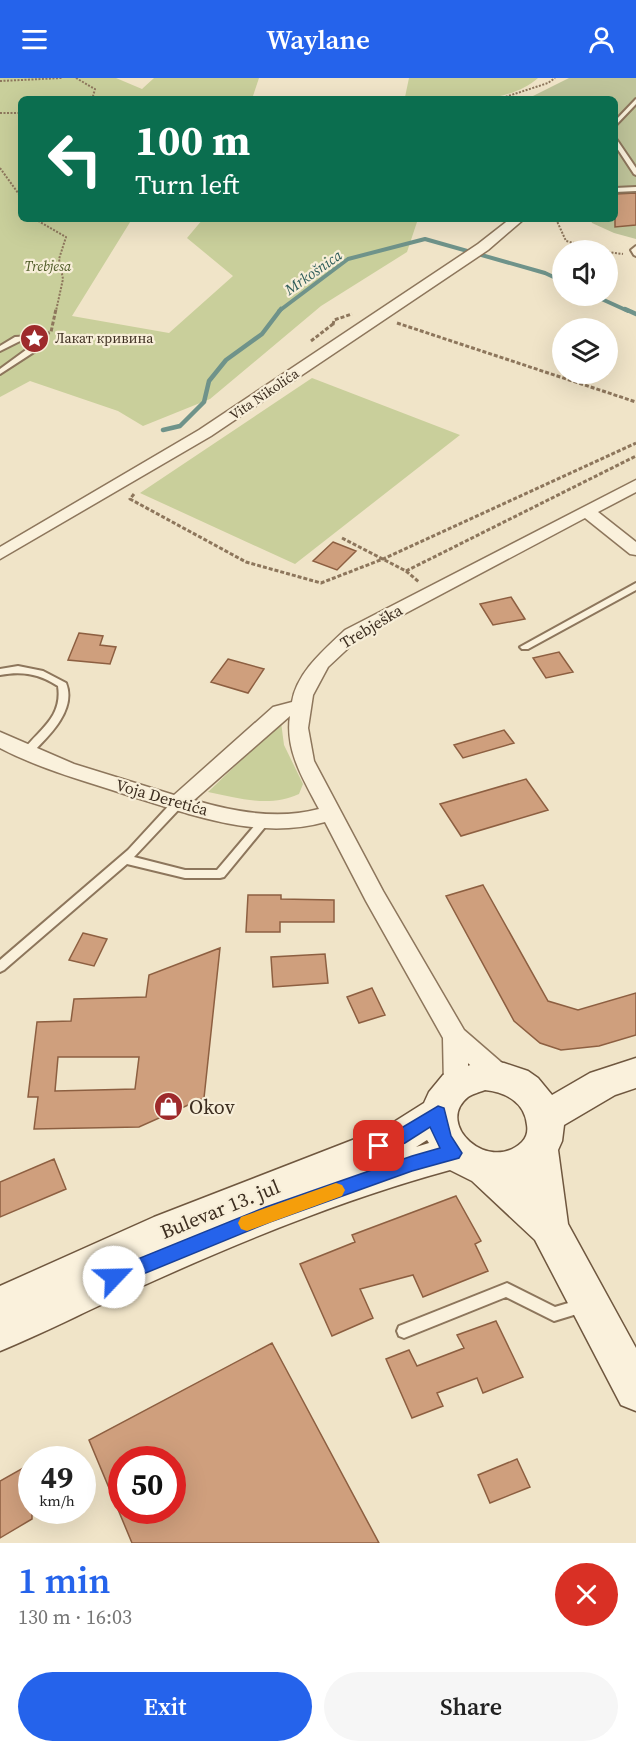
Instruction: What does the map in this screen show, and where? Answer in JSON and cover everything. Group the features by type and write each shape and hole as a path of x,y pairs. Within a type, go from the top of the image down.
{"main road":[{"path":"528,1108 636,1073"},
{"path":"549,1227 468,1160 441,1134 447,1099 469,1078 484,1075 528,1108 549,1227 636,1390"},
{"name":"Bulevar 13. jul","path":"0,1306 168,1230 399,1138 447,1099"},
{"path":"468,1160 500,1169 516,1167 529,1159 528,1108"},
{"name":"Bulevar 13. jul","path":"0,1331 96,1285 211,1237 412,1163 468,1160"}],"street":[{"name":"Vita Nikolića","path":"0,554 211,430 483,248 515,222"},
{"name":"Trebješka","path":"454,1037 366,880 304,760 299,739 300,707 308,684 320,664 352,634 636,484"},
{"path":"586,511 636,550"},
{"path":"178,803 280,712 300,707"},
{"name":"Voja Deretića","path":"0,739 47,762 178,803 265,821 314,819 331,813"},
{"path":"447,1099 454,1037"},
{"path":"454,1037 528,1108"}],"lane":[{"path":"618,121 636,101"},
{"path":"618,146 636,173"},
{"path":"618,190 636,189"},
{"path":"636,248 636,254"},
{"path":"0,349 18,339 34,339 34,348 0,372"},
{"path":"525,647 636,586"},
{"path":"0,672 19,668 44,673 63,685 65,699 51,728 27,752"},
{"path":"0,967 125,859 178,803"},
{"path":"125,859 185,874 220,874 265,821"},
{"path":"404,1331 507,1290 554,1314 591,1302"}],"path":[{"path":"31,78 51,80"},
{"path":"0,81 62,78"},
{"path":"76,78 95,89 93,96"},
{"path":"508,96 548,83 555,78"},
{"path":"0,113 18,112"},
{"path":"0,168 18,192"},
{"path":"40,222 66,237 59,259 63,279 51,332 43,335"},
{"path":"556,222 566,240"},
{"path":"390,320 636,402"},
{"path":"140,487 130,499 246,562 321,583 383,559 636,443"},
{"path":"342,538 406,571 636,456"}],"green space":[{"name":"Trebjesa","path":"0,78 116,78 142,89 154,78 259,78 253,96 18,96 18,222 130,222 72,316 169,333 233,276 187,238 200,222 417,222 407,252 321,306 210,399 143,426 118,411 30,381 0,397"},
{"path":"409,78 538,78 524,88 500,96 405,96"},
{"path":"569,78 636,78 636,239 614,233 592,222 618,222 618,96 533,96"},
{"path":"312,378 460,435 295,564 140,493"},
{"path":"281,722 284,745 303,784 299,794 265,801 208,792"}],"building":[{"path":"636,193 636,225 615,227 615,222 618,222 618,194"},
{"path":"333,542 356,551 337,570 313,561"},
{"path":"511,597 525,619 493,625 480,604"},
{"path":"79,633 103,636 100,645 116,647 110,664 68,660"},
{"path":"559,652 573,672 546,678 533,658"},
{"path":"228,659 264,669 248,693 211,682"},
{"path":"504,730 514,743 463,758 454,745"},
{"path":"526,779 548,810 461,836 440,804"},
{"path":"483,885 548,1001 578,1010 636,993 636,1035 599,1046 561,1050 540,1043 514,1021 446,896"},
{"path":"248,895 281,895 281,899 334,900 334,922 280,922 280,932 246,932"},
{"path":"83,933 107,939 94,966 69,960"},
{"path":"220,948 204,1098 139,1127 34,1129 38,1097 28,1097 37,1022 71,1021 74,999 146,997 149,975","holes":["58,1057 139,1057 135,1089 55,1091"]},
{"path":"325,954 328,983 273,987 271,957"},
{"path":"372,988 385,1015 359,1023 347,997"},
{"path":"54,1159 66,1189 0,1217 0,1182"},
{"path":"456,1196 481,1241 475,1244 488,1271 423,1297 413,1275 360,1289 373,1318 332,1336 300,1264 355,1242 352,1235"},
{"path":"496,1321 523,1377 483,1393 477,1378 437,1393 443,1406 412,1418 386,1359 409,1350 417,1366 464,1348 457,1335"},
{"path":"272,1343 379,1543 132,1543 124,1524 186,1524 186,1446 108,1446 108,1486 96,1457 96,1446 92,1446 89,1440"},
{"path":"517,1459 530,1487 490,1503 478,1475"},
{"path":"18,1471 18,1524 24,1524 0,1538 0,1481"}],"waterway":[{"name":"Mrkošnica","path":"280,310 348,259 425,239 552,276"},
{"name":"Mrkošnica","path":"617,306 628,311"},
{"name":"Mrkošnica","path":"625,309 636,314"},
{"name":"Mrkošnica","path":"163,430 180,426 204,402 209,381 226,360 262,334 280,310"}],"slow traffic":[{"path":"247,1223 336,1190"}],"place":[{"name":"Лакат кривина","path":"34,338"},
{"name":"Okov","path":"168,1107"}],"route":[{"path":"114,1277 266,1215 412,1163 453,1153 444,1141 439,1127 438,1113 399,1138 379,1146"}]}
